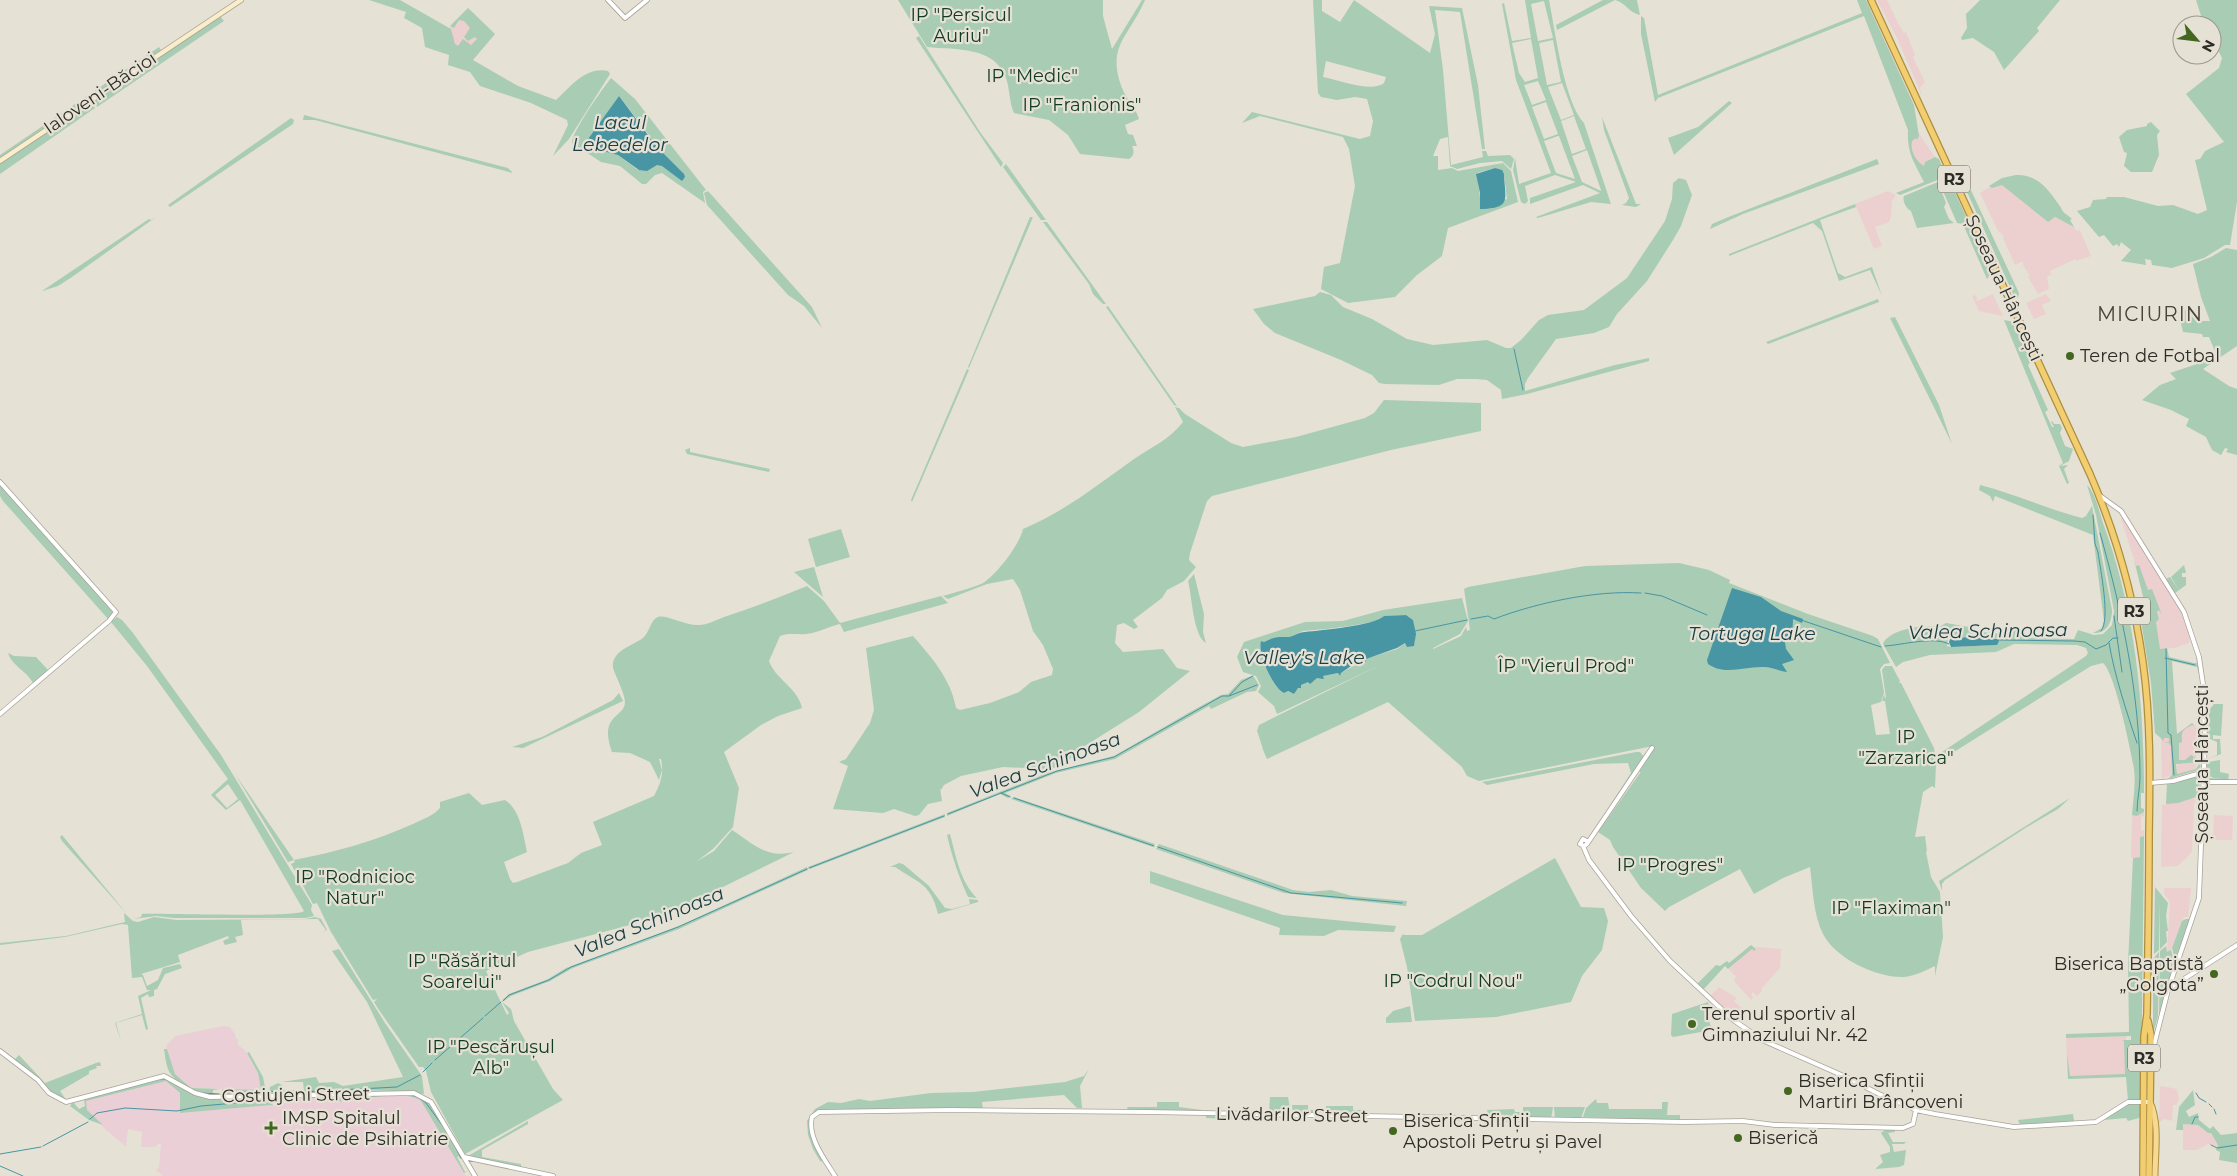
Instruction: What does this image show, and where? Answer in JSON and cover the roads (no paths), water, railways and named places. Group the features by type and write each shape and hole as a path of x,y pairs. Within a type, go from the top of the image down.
{"highway":[{"name":"Șoseaua Hâncești","path":"1871,0 2098,494 2123,565 2139,636 2148,704 2150,783 2147,1014 2144,1036 2149,1176"},
{"name":"Șoseaua Hâncești","path":"2143,1176 2150,1058 2150,1035 2147,1014"}],"main road":[{"name":"Ialoveni-Băcioi","path":"0,161 241,0"},
{"name":"R3","path":"2147,1102 2153,1109 2155,1176"}],"street":[{"path":"608,0 625,18 646,0"},
{"path":"0,482 115,611 114,615 0,714"},
{"name":"Șoseaua Hâncești","path":"2098,494 2115,505 2123,514 2189,622 2202,674 2205,719 2199,898 2168,990 2150,1058"},
{"path":"1652,748 1588,841 1585,838 1580,843 1589,860 1631,916 1670,961 1735,1022 1762,1040 1916,1110 1946,1117 2022,1127 2096,1122 2128,1102 2147,1102"},
{"path":"2150,783 2172,781 2204,772"},
{"path":"2203,782 2237,782"},
{"path":"2168,990 2237,945"},
{"name":"Costiujeni Street","path":"0,1052 38,1080 49,1093 66,1102 156,1078 167,1077 195,1093 210,1097 414,1093 430,1102 475,1176"},
{"name":"Livădarilor Street","path":"834,1176 812,1133 811,1121 817,1112 950,1110 1148,1112 1686,1122 1743,1121 1775,1125 1903,1128 1913,1124 1916,1110"},
{"path":"464,1157 553,1176"}],"water":[{"name":"Lacul Lebedelor","path":"619,96 657,147 684,174 685,177 682,181 662,166 657,165 647,171 639,170 618,155 600,150 586,142"},
{"path":"1495,168 1502,170 1504,174 1504,201 1497,207 1480,209 1480,193 1476,174"},
{"name":"Tortuga Lake","path":"1732,588 1761,597 1781,611 1803,619 1802,623 1793,619 1792,641 1785,642 1786,649 1794,660 1782,664 1787,672 1764,667 1728,670 1715,668 1708,664 1707,660"},
{"name":"Valley's Lake","path":"1406,615 1413,620 1416,634 1414,646 1407,647 1405,643 1397,648 1366,659 1366,662 1364,659 1357,662 1358,666 1354,664 1341,673 1340,676 1338,673 1323,676 1324,679 1317,678 1310,684 1308,682 1301,685 1301,688 1298,688 1294,694 1288,691 1284,693 1271,678 1261,653 1261,641 1291,637 1302,632 1358,625 1384,616"},
{"path":"1951,637 2000,639 1997,645 1951,647 1949,642"}],"waterway":[{"path":"1514,349 1523,390"},
{"path":"2093,515 2095,544 2098,552 2105,605 2104,625 2101,631"},
{"path":"2100,533 2116,592 2133,684 2139,746 2140,781 2137,811"},
{"name":"Valea Schinoasa","path":"1471,619 1488,616 1494,619 1547,603 1585,596 1641,593"},
{"name":"Valea Schinoasa","path":"1645,593 1662,596 1707,615"},
{"path":"2114,616 2122,672"},
{"name":"Valea Schinoasa","path":"1415,631 1467,620"},
{"name":"Valea Schinoasa","path":"1801,620 1881,647"},
{"name":"Valea Schinoasa","path":"2000,640 2075,641 2085,642 2096,649 2106,645 2113,638 2118,638"},
{"name":"Valea Schinoasa","path":"1885,646 1927,641 1949,644"},
{"path":"2109,643 2111,656 2137,743"},
{"path":"2166,649 2168,733 2171,735 2174,775"},
{"name":"Valea Schinoasa","path":"2165,658 2195,665"},
{"path":"1229,696 1242,682 1253,676"},
{"name":"Valea Schinoasa","path":"948,814 1057,771 1114,757 1222,696 1229,696 1257,685"},
{"name":"Valea Schinoasa","path":"1001,793 1010,797"},
{"path":"1014,798 1154,846"},
{"name":"Valea Schinoasa","path":"809,868 944,816"},
{"path":"1158,847 1291,893 1402,903"},
{"name":"Valea Schinoasa","path":"503,1001 509,995 549,980 571,967 678,927 807,869"},
{"name":"Valea Schinoasa","path":"485,1016 501,1002"},
{"name":"Valea Schinoasa","path":"435,1060 483,1018"},
{"name":"Valea Schinoasa","path":"423,1072 432,1063"},
{"name":"Valea Schinoasa","path":"281,1093 397,1087 420,1075"},
{"path":"223,1093 261,1091"},
{"path":"269,1091 281,1092"},
{"path":"202,1093 219,1094"},
{"path":"2196,1093 2199,1098 2206,1102"},
{"path":"407,1095 415,1096"},
{"path":"419,1098 426,1103 442,1125"},
{"path":"281,1099 296,1100"},
{"name":"Valea Schinoasa","path":"275,1100 281,1099"},
{"name":"Valea Schinoasa","path":"90,1119 97,1113 125,1108 177,1111 201,1106 270,1100"},
{"path":"2209,1104 2212,1107"},
{"path":"2214,1109 2216,1114"},
{"path":"2192,1124 2195,1117 2198,1117"},
{"name":"Valea Schinoasa","path":"43,1146 88,1122"},
{"path":"451,1139 461,1158"},
{"path":"2211,1145 2217,1148 2237,1145"},
{"name":"Valea Schinoasa","path":"0,1154 41,1147"},
{"path":"0,1166 23,1176"}],"place":[{"name":"Teren de Fotbal","path":"2070,356"},
{"name":"Biserica Baptistă „Golgota”","path":"2214,974"},
{"name":"Terenul sportiv al Gimnaziului Nr. 42","path":"1692,1024"},
{"name":"Biserica Sfinții Martiri Brâncoveni","path":"1788,1091"},
{"name":"IMSP Spitalul Clinic de Psihiatrie","path":"271,1128"},
{"name":"Biserica Sfinții Apostoli Petru și Pavel","path":"1393,1131"},
{"name":"Biserică","path":"1738,1138"}],"district":[{"name":"MICIURIN","path":"2150,314"}],"park label":[{"name":"IP \"Persicul Auriu\"","path":"961,25"},
{"name":"IP \"Medic\"","path":"1032,76"},
{"name":"IP \"Franionis\"","path":"1082,105"},
{"name":"ÎP \"Vierul Prod\"","path":"1566,666"},
{"name":"IP \"Zarzarica\"","path":"1906,748"},
{"name":"IP \"Progres\"","path":"1670,865"},
{"name":"IP \"Rodnicioc Natur\"","path":"355,888"},
{"name":"IP \"Flaximan\"","path":"1891,908"},
{"name":"IP \"Răsăritul Soarelui\"","path":"462,971"},
{"name":"IP \"Codrul Nou\"","path":"1453,981"},
{"name":"IP \"Pescărușul Alb\"","path":"491,1057"}]}
